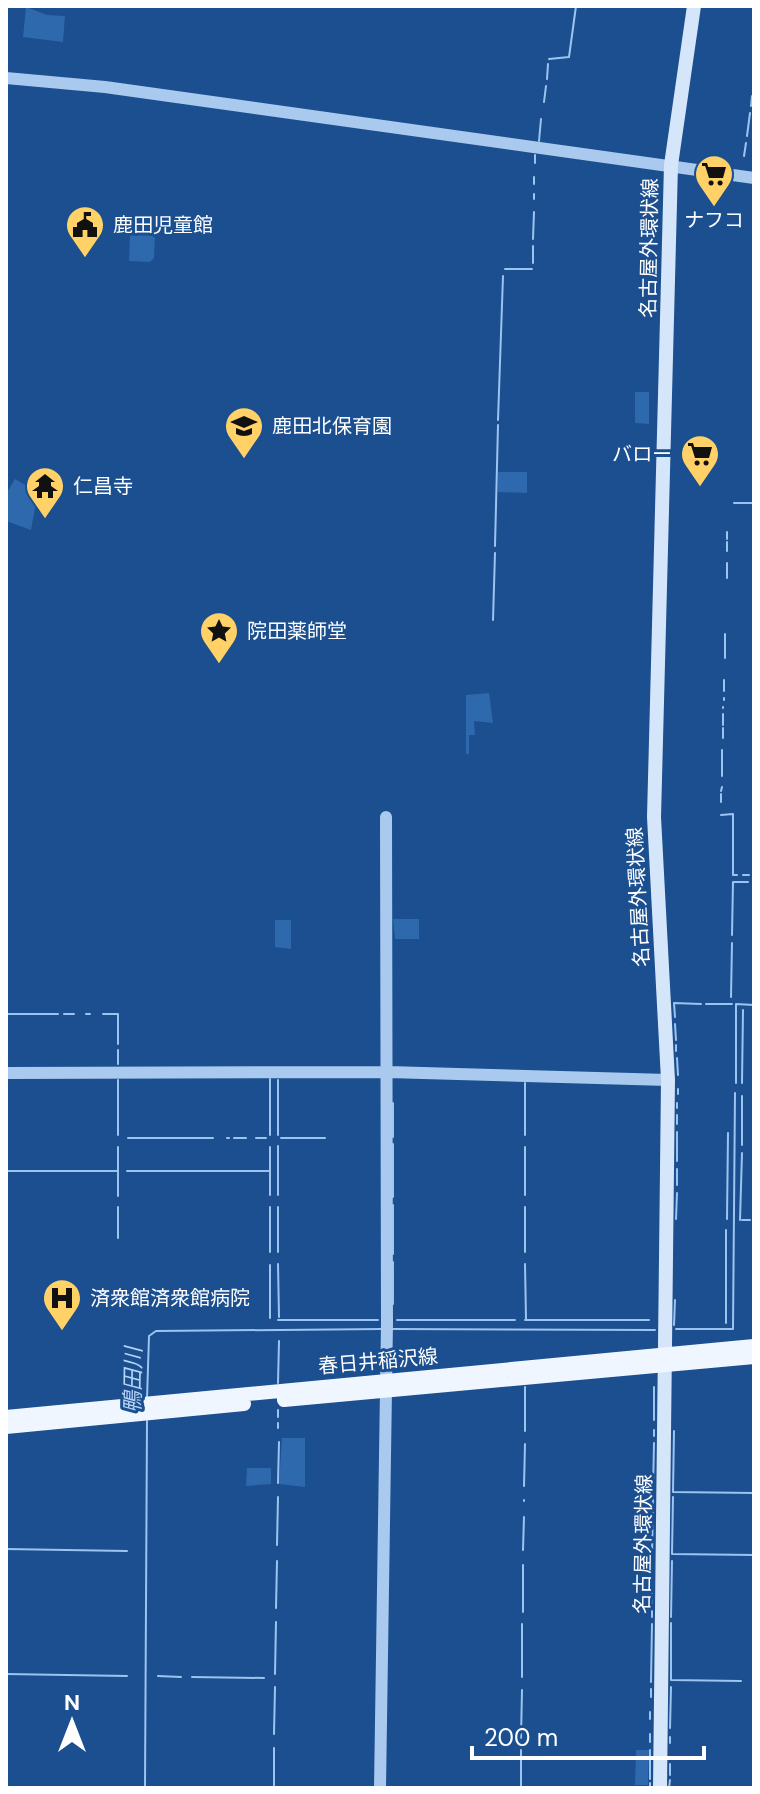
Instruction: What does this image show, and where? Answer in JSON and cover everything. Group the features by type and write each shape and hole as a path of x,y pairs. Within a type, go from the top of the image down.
{"main road":[{"name":"名古屋外環状線","path":"660,1788 668,1080 654,817 671,165 694,6"},
{"name":"春日井稲沢線","path":"6,1417 148,1408 386,1386 754,1346"},
{"name":"春日井稲沢線","path":"665,1358 754,1357"},
{"name":"春日井稲沢線","path":"6,1427 148,1408"}],"street":[{"path":"6,78 105,87 754,178"},
{"path":"380,1788 387,1330 386,817"},
{"path":"6,1073 388,1072 668,1080"}],"shaded area":[{"path":"26,7 47,15 65,16 63,42 23,37"},
{"path":"130,234 155,235 154,258 150,262 129,261"},
{"path":"635,392 649,392 649,424 635,423"},
{"path":"498,472 527,472 527,493 498,492"},
{"path":"15,479 43,495 41,508 35,508 31,530 6,521 6,494"},
{"path":"489,693 493,723 474,721 475,735 469,735 469,754 466,754 466,695"},
{"path":"393,919 419,919 419,939 395,939"},
{"path":"275,920 291,920 291,949 275,947"},
{"path":"282,1438 305,1438 305,1487 279,1484"},
{"path":"247,1468 271,1468 271,1484 246,1486"},
{"path":"636,1750 649,1750 648,1785 635,1785"}],"waterway":[{"path":"549,59 569,57 576,6"},
{"path":"547,79 548,64"},
{"path":"753,91 754,83"},
{"path":"544,102 546,86"},
{"path":"751,106 752,96"},
{"path":"747,136 750,113"},
{"path":"539,141 541,119"},
{"path":"744,156 746,143"},
{"path":"535,155 535,163"},
{"path":"534,177 534,184"},
{"path":"534,194 534,199"},
{"path":"533,239 534,212"},
{"path":"533,246 533,263"},
{"path":"505,269 532,269"},
{"path":"498,420 503,276"},
{"path":"495,546 498,425"},
{"path":"734,503 754,503"},
{"path":"727,532 727,539"},
{"path":"727,542 727,551"},
{"path":"493,620 495,553"},
{"path":"727,563 727,578"},
{"path":"725,634 725,658"},
{"path":"724,680 724,691"},
{"path":"723,714 723,725"},
{"path":"723,728 723,738"},
{"path":"722,750 722,776"},
{"path":"721,791 722,787"},
{"path":"721,794 721,802"},
{"path":"721,815 733,814 733,875 737,875"},
{"path":"743,875 749,875"},
{"path":"732,935 733,882 748,882"},
{"path":"731,997 732,943"},
{"path":"675,1017 674,1003 701,1004"},
{"path":"706,1004 732,1004"},
{"name":"鴨田川","path":"736,1083 736,1004 754,1005"},
{"path":"742,1083 743,1010"},
{"path":"6,1014 58,1014"},
{"path":"64,1014 74,1014"},
{"path":"103,1014 118,1014 118,1044"},
{"path":"675,1024 676,1040"},
{"path":"676,1045 676,1051"},
{"path":"118,1050 118,1064"},
{"path":"677,1058 678,1075"},
{"path":"270,1079 270,1135"},
{"path":"118,1080 118,1135"},
{"path":"278,1080 278,1135"},
{"path":"525,1083 525,1135"},
{"path":"678,1089 678,1094"},
{"name":"鴨田川","path":"676,1329 733,1329 735,1093"},
{"path":"742,1096 742,1145"},
{"path":"393,1103 393,1137"},
{"path":"677,1103 677,1108"},
{"path":"677,1115 677,1124"},
{"path":"677,1132 677,1161"},
{"path":"727,1219 728,1133"},
{"path":"128,1138 213,1138"},
{"path":"234,1138 246,1138"},
{"path":"256,1138 266,1138"},
{"path":"281,1138 325,1138"},
{"path":"393,1144 393,1197"},
{"path":"278,1146 278,1195"},
{"path":"118,1147 118,1196"},
{"path":"270,1147 270,1195"},
{"path":"525,1147 525,1195"},
{"path":"740,1220 742,1153"},
{"path":"677,1169 677,1185"},
{"path":"6,1171 118,1171"},
{"path":"127,1171 270,1171"},
{"path":"676,1219 677,1193"},
{"path":"393,1205 393,1254"},
{"path":"118,1207 118,1238"},
{"path":"270,1207 270,1252"},
{"path":"278,1207 278,1252"},
{"path":"525,1207 525,1252"},
{"path":"742,1220 750,1220"},
{"path":"726,1230 726,1323"},
{"path":"393,1262 393,1304"},
{"path":"278,1264 279,1317"},
{"path":"525,1264 526,1319"},
{"path":"270,1265 270,1318"},
{"path":"674,1325 675,1300"},
{"path":"278,1320 378,1320"},
{"path":"397,1320 515,1320"},
{"path":"525,1320 649,1320"},
{"name":"鴨田川","path":"147,1399 149,1336 156,1331 382,1329"},
{"name":"鴨田川","path":"392,1329 655,1330"},
{"path":"278,1383 279,1341"},
{"path":"525,1387 525,1431"},
{"path":"654,1387 654,1420"},
{"path":"278,1410 278,1417"},
{"name":"鴨田川","path":"145,1788 147,1421"},
{"path":"278,1423 278,1428"},
{"path":"654,1430 654,1436"},
{"path":"674,1431 673,1492 754,1493"},
{"path":"278,1483 279,1442"},
{"path":"653,1491 654,1443"},
{"path":"524,1486 525,1444"},
{"path":"277,1545 278,1497"},
{"path":"673,1497 672,1554 754,1555"},
{"path":"652,1556 653,1498"},
{"path":"523,1550 524,1517"},
{"path":"6,1549 127,1551"},
{"path":"276,1608 277,1561"},
{"path":"671,1617 672,1561"},
{"path":"652,1563 652,1569"},
{"path":"523,1565 523,1612"},
{"path":"652,1576 652,1604"},
{"path":"652,1611 652,1617"},
{"path":"275,1674 276,1622"},
{"path":"671,1623 671,1680 741,1681"},
{"path":"522,1624 522,1677"},
{"path":"651,1682 652,1624"},
{"path":"6,1674 127,1676"},
{"path":"158,1676 181,1677"},
{"path":"192,1677 264,1678"},
{"path":"274,1734 275,1687"},
{"path":"670,1728 671,1687"},
{"path":"651,1689 651,1697"},
{"path":"521,1738 522,1690"},
{"path":"650,1712 650,1719"},
{"path":"650,1734 650,1742"},
{"path":"670,1737 670,1743"},
{"path":"274,1748 274,1788"},
{"path":"521,1750 521,1788"},
{"path":"650,1750 650,1779"},
{"path":"670,1764 670,1775"},
{"path":"669,1788 670,1780"},
{"path":"650,1783 650,1788"}],"place":[{"name":"ナフコ","path":"714,208"},
{"name":"鹿田児童館","path":"85,259"},
{"name":"鹿田北保育園","path":"244,460"},
{"name":"バロー","path":"700,488"},
{"name":"仁昌寺","path":"45,520"},
{"name":"院田薬師堂","path":"219,665"},
{"name":"済衆館済衆館病院","path":"62,1332"}]}
